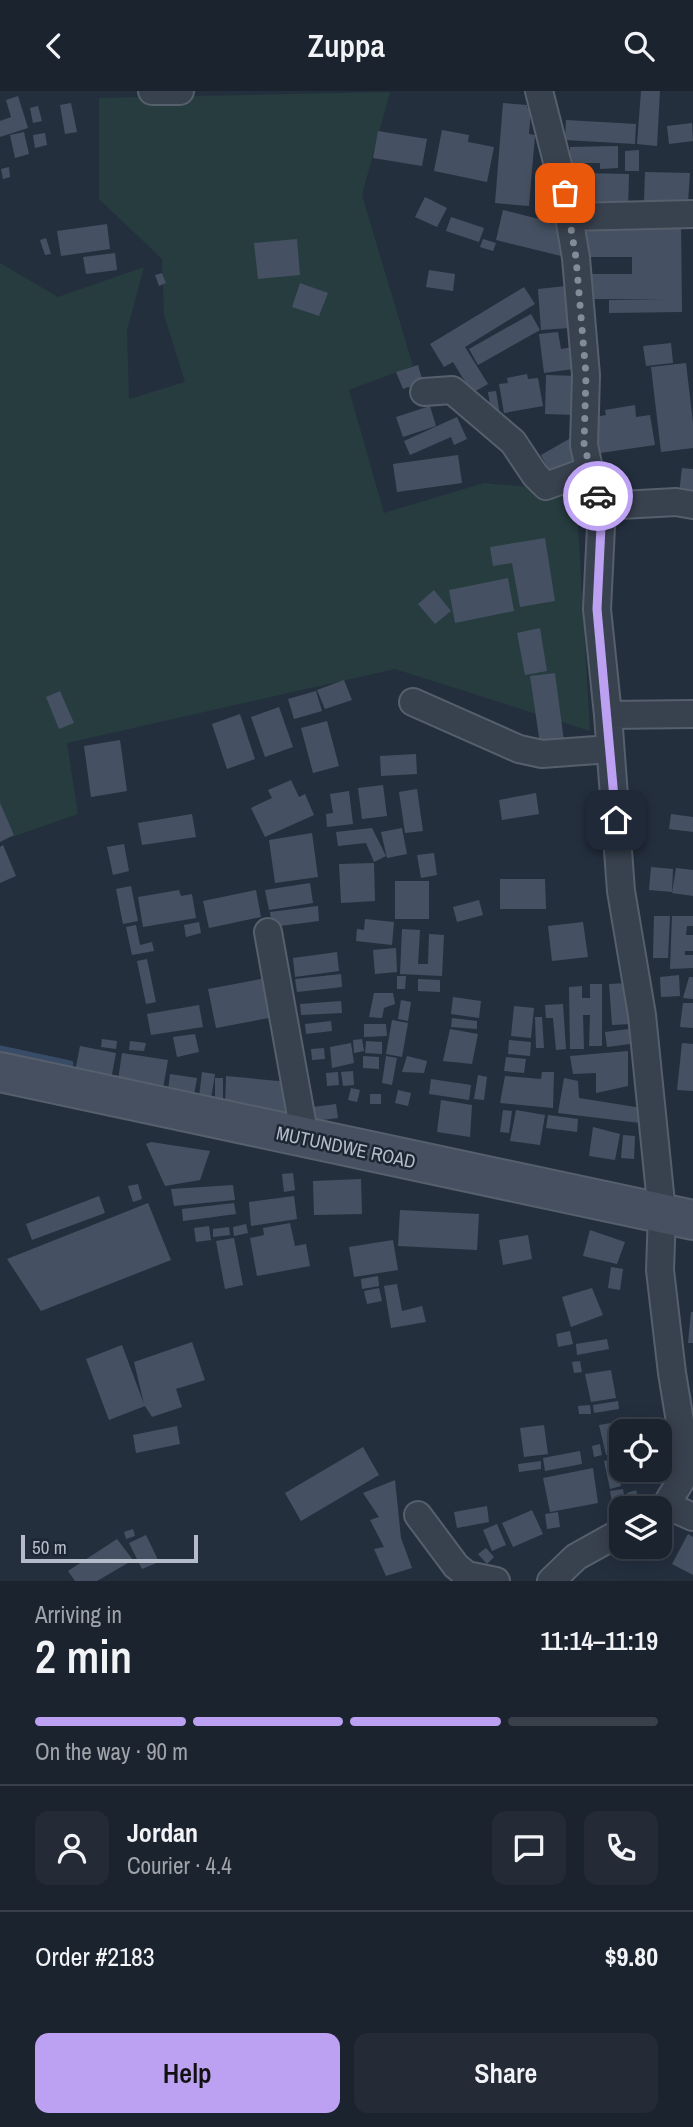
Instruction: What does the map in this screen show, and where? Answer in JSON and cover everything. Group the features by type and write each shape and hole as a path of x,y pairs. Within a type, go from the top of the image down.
{"main road":[{"name":"MUTUNDWE ROAD","path":"0,1072 678,1217"}],"street":[{"path":"152,91 180,91"},
{"path":"539,91 565,193 576,258 586,375 584,445 602,506 597,609 621,891 678,1217 660,1271 672,1373 686,1458 682,1479 670,1496"},
{"path":"569,217 693,214"},
{"path":"424,392 452,390 513,442 535,475 546,486 590,470"},
{"path":"602,506 677,502 693,505"},
{"path":"412,702 530,752 541,754 610,749"},
{"path":"608,715 693,714"},
{"path":"268,932 305,1138"},
{"path":"672,1510 693,1517"},
{"path":"418,1515 456,1566 467,1575 496,1581"},
{"path":"551,1581 576,1557 609,1539"}],"green space":[{"path":"390,92 362,195 413,366 349,390 384,513 484,483 576,491 590,731 395,669 67,743 78,814 12,837 0,815 0,263 58,297 144,267 127,331 129,399 185,382 164,315 162,259 99,199 99,98"}],"building":[{"path":"641,91 660,91 657,146 637,144"},
{"path":"18,96 28,128 0,137 0,121 11,117 6,100"},
{"path":"71,103 77,132 65,134 60,105"},
{"path":"503,103 527,105 527,108 531,109 529,134 535,135 529,206 495,203"},
{"path":"38,106 42,121 33,123 30,108"},
{"path":"566,120 636,124 635,144 565,140"},
{"path":"692,123 693,141 669,144 667,126"},
{"path":"442,130 469,135 468,142 494,147 487,182 434,171"},
{"path":"378,131 427,139 422,166 373,158"},
{"path":"24,132 29,154 15,158 10,135"},
{"path":"45,133 47,145 35,148 33,135"},
{"path":"618,146 618,168 600,169 600,163 583,163 583,170 570,171 570,147"},
{"path":"639,150 639,171 625,171 625,151"},
{"path":"9,167 10,177 3,179 1,169"},
{"path":"645,172 690,173 688,202 644,201"},
{"path":"581,173 629,174 628,209 580,208"},
{"path":"425,197 447,208 437,227 415,217"},
{"path":"503,210 568,226 561,256 496,240"},
{"path":"451,217 484,228 479,242 446,231"},
{"path":"581,223 681,223 682,312 609,313 609,300 665,299 581,299 581,274 632,274 632,257 580,257"},
{"path":"107,224 110,249 61,256 57,231"},
{"path":"46,238 51,254 45,255 40,240"},
{"path":"297,239 300,275 258,279 254,243"},
{"path":"483,239 496,243 493,251 480,247"},
{"path":"115,253 117,270 86,274 83,257"},
{"path":"429,270 455,274 453,291 426,287"},
{"path":"162,273 166,283 159,286 155,275"},
{"path":"300,283 328,293 319,316 292,307"},
{"path":"566,286 569,328 541,330 538,289"},
{"path":"524,287 535,304 465,347 488,384 472,393 453,362 444,367 430,344"},
{"path":"531,314 540,330 478,365 469,349"},
{"path":"558,332 561,349 577,346 581,368 544,373 539,334"},
{"path":"671,343 673,363 646,366 643,346"},
{"path":"686,363 693,448 661,452 651,367"},
{"path":"418,365 423,382 403,389 396,372"},
{"path":"527,374 528,379 538,378 543,406 504,413 499,384 508,383 507,378"},
{"path":"546,375 580,376 578,415 545,414"},
{"path":"496,391 500,415 492,416 488,392"},
{"path":"635,405 636,417 650,415 655,445 600,453 595,417 606,415 605,410"},
{"path":"430,406 436,426 403,437 396,417"},
{"path":"457,417 467,439 454,445 451,437 410,455 404,441"},
{"path":"569,439 582,461 553,478 541,455"},
{"path":"458,455 462,483 397,492 393,464"},
{"path":"682,468 693,469 693,494 679,493"},
{"path":"545,538 555,601 520,607 512,563 493,566 490,547"},
{"path":"508,578 514,611 455,623 449,590"},
{"path":"434,590 451,611 435,624 418,604"},
{"path":"540,628 547,671 525,675 517,633"},
{"path":"555,673 564,741 540,744 530,676"},
{"path":"344,680 352,700 325,709 317,690"},
{"path":"60,691 74,723 59,729 46,697"},
{"path":"316,691 322,711 294,719 288,699"},
{"path":"279,707 293,747 265,757 251,717"},
{"path":"240,714 255,759 227,769 212,724"},
{"path":"327,721 339,766 313,773 301,728"},
{"path":"120,740 127,791 91,797 84,746"},
{"path":"416,754 417,774 381,776 380,756"},
{"path":"291,780 299,797 305,794 314,815 265,837 251,808 272,798 268,790"},
{"path":"383,785 387,816 362,819 358,788"},
{"path":"417,789 423,831 405,833 399,792"},
{"path":"349,791 353,824 327,827 326,814 333,813 330,794"},
{"path":"536,793 539,814 502,820 499,800"},
{"path":"0,803 14,835 0,842"},
{"path":"192,814 196,837 142,845 138,823"},
{"path":"671,814 693,817 693,832 669,829"},
{"path":"372,828 386,856 374,862 366,843 338,846 336,832"},
{"path":"402,828 407,854 387,858 381,832"},
{"path":"312,833 318,877 275,883 269,840"},
{"path":"124,844 129,871 113,875 107,847"},
{"path":"3,845 16,876 0,883 0,847"},
{"path":"434,853 437,875 421,878 417,855"},
{"path":"374,863 375,901 341,903 339,864"},
{"path":"651,867 673,869 672,892 649,890"},
{"path":"676,868 693,870 693,896 672,893"},
{"path":"500,879 545,879 546,909 500,909"},
{"path":"395,881 429,881 429,919 395,919"},
{"path":"310,883 313,903 269,910 265,890"},
{"path":"131,886 138,921 123,924 116,889"},
{"path":"179,890 181,896 192,894 196,918 143,927 138,897"},
{"path":"256,890 261,917 209,928 203,901"},
{"path":"479,900 483,915 457,922 453,907"},
{"path":"318,906 319,921 272,927 270,912"},
{"path":"654,916 670,916 668,958 653,958"},
{"path":"672,916 693,916 693,926 687,926 686,935 693,935 693,951 685,951 685,955 693,955 693,968 670,969"},
{"path":"365,919 394,922 392,945 356,941 357,929 364,930"},
{"path":"199,922 201,933 186,937 184,925"},
{"path":"583,922 588,957 552,961 548,926"},
{"path":"136,925 140,945 152,942 154,951 132,955 126,927"},
{"path":"402,929 420,930 418,964 428,964 429,934 444,935 442,976 400,974"},
{"path":"396,948 397,972 375,974 373,950"},
{"path":"337,952 339,971 295,977 293,958"},
{"path":"147,959 156,1002 146,1004 137,961"},
{"path":"341,974 342,987 297,992 295,979"},
{"path":"679,975 680,996 661,997 660,977"},
{"path":"397,976 406,976 405,989 397,989"},
{"path":"689,977 693,977 693,999 683,998"},
{"path":"266,978 274,1017 216,1028 208,989"},
{"path":"418,979 440,980 440,992 418,991"},
{"path":"628,983 631,1024 612,1025 609,984"},
{"path":"590,984 602,984 602,1046 589,1046 590,1015 583,1015 584,1049 570,1049 569,987 582,986 582,998 590,998"},
{"path":"374,993 393,993 395,1004 384,1008 382,1018 369,1017"},
{"path":"453,997 481,1001 479,1018 451,1014"},
{"path":"401,1000 411,1002 408,1021 398,1019"},
{"path":"341,1001 342,1013 301,1015 300,1004"},
{"path":"683,1003 693,1003 693,1028 680,1027"},
{"path":"563,1004 566,1049 556,1050 553,1018 546,1018 545,1005"},
{"path":"199,1005 203,1027 151,1035 147,1014"},
{"path":"514,1006 534,1008 531,1038 511,1036"},
{"path":"535,1017 542,1017 544,1048 536,1048"},
{"path":"452,1018 477,1021 477,1029 451,1027"},
{"path":"392,1020 408,1023 402,1057 386,1054"},
{"path":"331,1021 332,1031 306,1034 305,1024"},
{"path":"364,1024 386,1024 387,1036 364,1037"},
{"path":"450,1029 478,1034 472,1064 443,1061"},
{"path":"629,1029 630,1044 607,1047 605,1032"},
{"path":"195,1034 199,1052 177,1057 173,1037"},
{"path":"102,1039 117,1041 116,1049 101,1047"},
{"path":"362,1039 364,1051 354,1053 353,1040"},
{"path":"509,1040 531,1042 530,1056 508,1054"},
{"path":"130,1041 146,1043 144,1051 129,1050"},
{"path":"366,1041 382,1042 382,1054 365,1053"},
{"path":"351,1043 354,1063 332,1068 330,1047"},
{"path":"682,1043 693,1044 693,1091 677,1090"},
{"path":"80,1046 116,1053 110,1085 74,1077"},
{"path":"324,1048 325,1059 312,1060 311,1049"},
{"path":"628,1051 628,1086 596,1093 596,1073 573,1074 570,1056"},
{"path":"122,1053 168,1060 162,1094 117,1087"},
{"path":"363,1056 379,1057 379,1069 363,1068"},
{"path":"386,1056 397,1058 392,1085 382,1083"},
{"path":"407,1056 427,1061 424,1073 402,1072"},
{"path":"506,1057 526,1059 524,1073 504,1071"},
{"path":"353,1071 354,1085 343,1086 341,1072"},
{"path":"202,1072 215,1074 211,1099 199,1097"},
{"path":"338,1072 339,1085 327,1086 326,1073"},
{"path":"542,1072 554,1072 553,1108 500,1103 505,1076 541,1079"},
{"path":"170,1074 197,1078 194,1095 168,1091"},
{"path":"478,1075 487,1077 484,1100 474,1099"},
{"path":"226,1076 289,1082 287,1115 225,1109"},
{"path":"215,1078 223,1078 223,1103 215,1103"},
{"path":"564,1078 578,1081 579,1098 642,1108 640,1123 558,1113"},
{"path":"431,1079 471,1085 469,1100 429,1094"},
{"path":"351,1088 360,1090 357,1102 348,1100"},
{"path":"398,1090 411,1093 408,1106 395,1103"},
{"path":"370,1094 381,1094 381,1104 370,1104"},
{"path":"441,1100 472,1105 470,1137 437,1132"},
{"path":"336,1104 338,1118 315,1121 313,1107"},
{"path":"503,1110 512,1111 509,1133 500,1132"},
{"path":"516,1110 545,1115 540,1145 510,1141"},
{"path":"548,1115 578,1119 577,1132 546,1128"},
{"path":"593,1127 620,1134 615,1160 589,1156"},
{"path":"623,1135 635,1136 634,1159 621,1158"},
{"path":"151,1142 210,1151 200,1180 165,1186 146,1144"},
{"path":"293,1173 295,1190 284,1192 282,1174"},
{"path":"361,1179 362,1214 314,1215 313,1181"},
{"path":"138,1184 142,1199 133,1202 128,1186"},
{"path":"233,1185 235,1200 174,1206 171,1189"},
{"path":"99,1196 105,1213 32,1240 26,1224"},
{"path":"294,1196 297,1219 251,1226 249,1202"},
{"path":"148,1203 171,1260 41,1311 7,1259"},
{"path":"234,1203 236,1214 183,1221 182,1209"},
{"path":"400,1210 479,1214 477,1250 398,1246"},
{"path":"290,1223 295,1246 306,1244 310,1266 257,1276 250,1238 264,1235 263,1228"},
{"path":"246,1224 248,1233 234,1236 233,1227"},
{"path":"209,1226 211,1240 196,1242 194,1228"},
{"path":"229,1227 230,1235 213,1237 213,1229"},
{"path":"590,1230 625,1242 617,1264 583,1256"},
{"path":"528,1235 532,1259 503,1265 499,1240"},
{"path":"234,1238 243,1285 225,1289 216,1241"},
{"path":"393,1240 398,1270 354,1277 349,1247"},
{"path":"611,1267 623,1269 620,1290 608,1288"},
{"path":"378,1276 379,1286 362,1289 361,1279"},
{"path":"397,1284 402,1311 422,1306 426,1322 391,1328 384,1286"},
{"path":"379,1288 382,1301 367,1304 364,1291"},
{"path":"592,1288 603,1315 571,1327 562,1297"},
{"path":"691,1312 693,1343 688,1343"},
{"path":"570,1331 573,1344 558,1347 556,1334"},
{"path":"607,1339 609,1349 577,1355 576,1344"},
{"path":"192,1342 205,1380 176,1389 182,1407 152,1417 145,1406 109,1420 86,1359 122,1345 144,1404 134,1362"},
{"path":"580,1361 582,1372 574,1373 572,1362"},
{"path":"611,1370 616,1398 591,1402 585,1374"},
{"path":"618,1401 619,1409 594,1413 593,1405"},
{"path":"590,1405 591,1414 579,1414 578,1406"},
{"path":"609,1423 609,1454 606,1455 599,1425"},
{"path":"544,1425 548,1454 524,1457 520,1428"},
{"path":"177,1426 180,1444 136,1453 133,1435"},
{"path":"600,1444 602,1455 594,1457 592,1446"},
{"path":"363,1447 379,1475 301,1521 285,1493"},
{"path":"580,1451 582,1464 545,1471 543,1458"},
{"path":"609,1460 609,1482 620,1482 621,1486 610,1489 604,1461"},
{"path":"541,1461 541,1469 519,1472 518,1464"},
{"path":"593,1468 598,1503 550,1512 543,1478"},
{"path":"395,1480 401,1538 412,1568 386,1576 374,1549 384,1547 370,1520 379,1517 363,1493"},
{"path":"623,1489 624,1496 611,1496 610,1491"},
{"path":"636,1490 638,1496 628,1496 627,1493"},
{"path":"487,1506 489,1522 457,1528 454,1512"},
{"path":"532,1510 543,1534 513,1547 502,1523"},
{"path":"558,1512 560,1527 547,1529 545,1514"},
{"path":"497,1524 506,1545 492,1551 483,1530"},
{"path":"133,1529 135,1536 126,1539 124,1532"},
{"path":"688,1534 693,1537 693,1575 672,1564"},
{"path":"146,1535 159,1562 142,1569 129,1543"},
{"path":"117,1539 133,1560 97,1581 75,1581 68,1571"},
{"path":"486,1548 494,1557 487,1564 478,1554"}],"waterway":[{"path":"0,1049 70,1064"}],"way so far":[{"path":"565,193 576,258 586,375 584,445 598,496"}],"route":[{"path":"598,496 602,506 597,609 616,820"}]}
